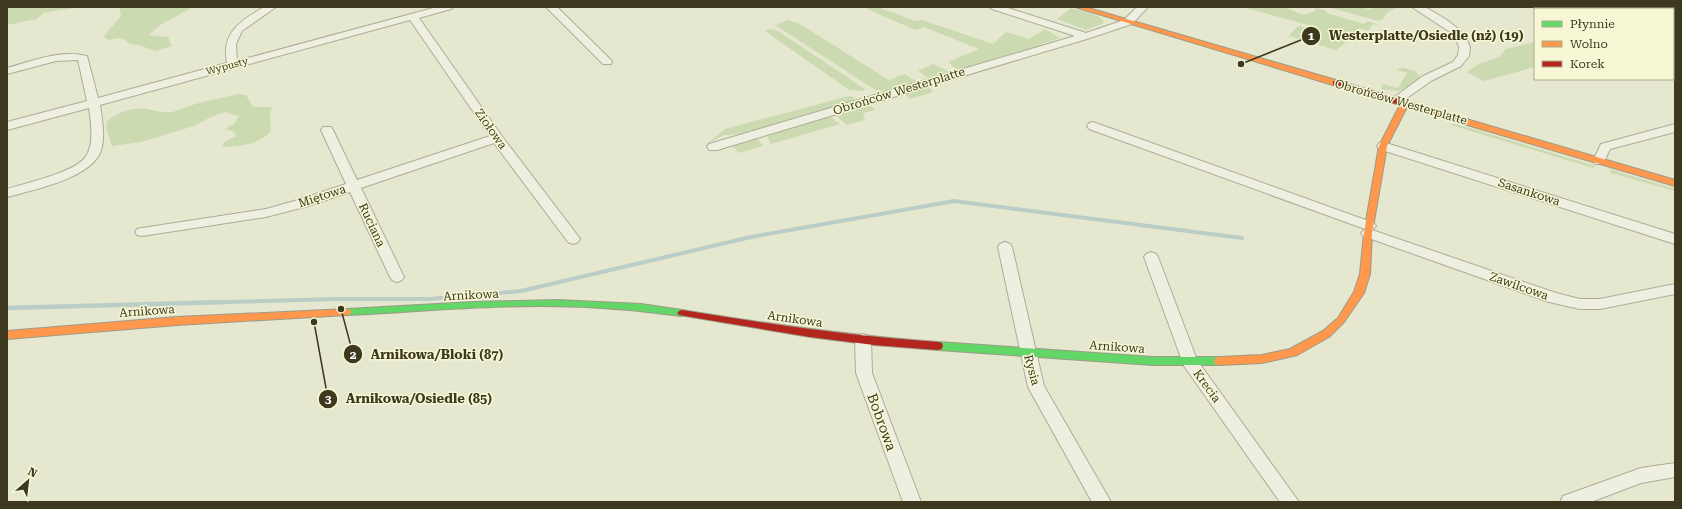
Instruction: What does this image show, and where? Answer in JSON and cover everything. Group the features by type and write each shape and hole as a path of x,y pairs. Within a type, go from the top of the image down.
{"street":[{"path":"232,65 229,53 230,41 243,25 271,7"},
{"name":"Wypusty","path":"7,126 95,101 448,7"},
{"path":"551,7 606,62"},
{"path":"995,7 1086,36"},
{"name":"Obrońców Westerplatte","path":"1078,7 1675,183"},
{"name":"Obrońców Westerplatte","path":"713,147 880,96 1086,36 1128,22 1143,7"},
{"path":"1401,102 1431,76 1457,64 1463,55 1463,46 1459,37 1452,28 1438,18 1417,7"},
{"name":"Ziołowa","path":"413,17 497,138 573,240"},
{"path":"7,71 60,57 71,56 83,58 95,101 96,142 94,152 89,161 77,169 56,178 7,193"},
{"name":"Arnikowa","path":"7,335 185,321 501,305 589,303 664,310 726,321 863,340 1028,353 1190,362 1262,359 1292,352 1326,334 1341,320 1359,293 1365,274 1368,229 1383,146 1401,102"},
{"name":"Zawilcowa","path":"1093,126 1554,298 1580,304 1600,304 1675,289"},
{"path":"1599,161 1605,147 1675,128"},
{"name":"Ruciana","path":"327,130 396,278"},
{"name":"Miętowa","path":"142,232 266,213 303,203 497,138"},
{"name":"Sasankowa","path":"1383,146 1675,239"},
{"name":"Rysia","path":"1005,247 1036,387 1102,502"},
{"name":"Krecia","path":"1151,256 1190,362 1290,502"},
{"name":"Bobrowa","path":"863,340 864,373 912,502"},
{"path":"1569,502 1641,476 1675,470"}],"green space":[{"path":"7,7 82,7 43,13 37,19 7,25"},
{"path":"119,7 193,7 160,25 149,35 168,37 172,46 155,51 139,45 129,44 123,39 118,38 109,40 103,37 121,16"},
{"path":"863,7 878,7 915,21 922,20 993,44 1006,32 1029,39 1045,29 1060,38 959,71 948,62 979,49 924,27 915,30"},
{"path":"1243,7 1285,7 1303,15 1315,11 1316,8 1327,11 1327,13 1364,24 1368,21 1381,26 1373,24 1368,31 1359,28 1354,36 1336,50 1289,36 1298,26 1307,28 1308,25"},
{"path":"1328,7 1363,7 1369,10 1375,7 1396,8 1387,13 1382,20 1378,21"},
{"path":"1071,8 1095,15 1104,23 1086,30 1057,19"},
{"path":"788,20 800,24 889,80 904,74 912,79 922,81 886,91 874,89 775,25"},
{"path":"770,29 778,31 865,89 863,91 849,90 765,31"},
{"path":"1534,42 1534,67 1484,81 1467,72 1479,64 1499,57 1506,49"},
{"path":"933,64 952,73 930,79 918,71"},
{"path":"1405,68 1417,73 1421,79 1400,91 1381,89 1383,84 1398,88 1407,73 1397,70"},
{"path":"929,87 933,92 910,99 904,94"},
{"path":"238,94 246,95 253,107 272,107 270,115 271,131 266,136 255,142 223,147 223,143 236,136 235,132 225,129 235,123 239,116 224,112 194,126 141,142 112,146 106,128 107,121 116,115 131,110 148,109 172,112 192,105"},
{"path":"849,96 853,97 854,101 852,103 750,134 724,135 704,146 725,129"},
{"path":"869,104 875,110 863,113 865,120 847,125 834,114"},
{"path":"829,116 840,124 771,144 767,136"},
{"path":"1452,124 1596,166 1593,168 1451,125"},
{"path":"757,138 763,146 739,153 733,146"},
{"path":"1609,169 1675,189 1675,191 1611,173"}],"waterway":[{"path":"189,303 336,299 430,299 521,291 751,237 954,201 1242,238"},
{"path":"7,308 226,302"}],"traffic: fast":[{"path":"347,312 473,305 557,303 641,307 682,313"},
{"path":"938,346 1153,361 1219,361"}],"traffic: slow":[{"path":"1078,7 1336,83"},
{"path":"1219,361 1262,359 1293,352 1326,334 1341,320 1359,293 1365,274 1368,233 1383,146 1405,103"},
{"path":"1460,120 1675,183"},
{"path":"7,335 177,321 347,312"}],"traffic: jam":[{"path":"1336,83 1460,120"},
{"path":"682,313 810,333 874,341 938,346"}],"place":[{"name":"Westerplatte/Osiedle (nż) (19)","path":"1241,64"},
{"name":"Arnikowa/Bloki (87)","path":"341,309"},
{"name":"Arnikowa/Osiedle (85)","path":"314,322"}]}
